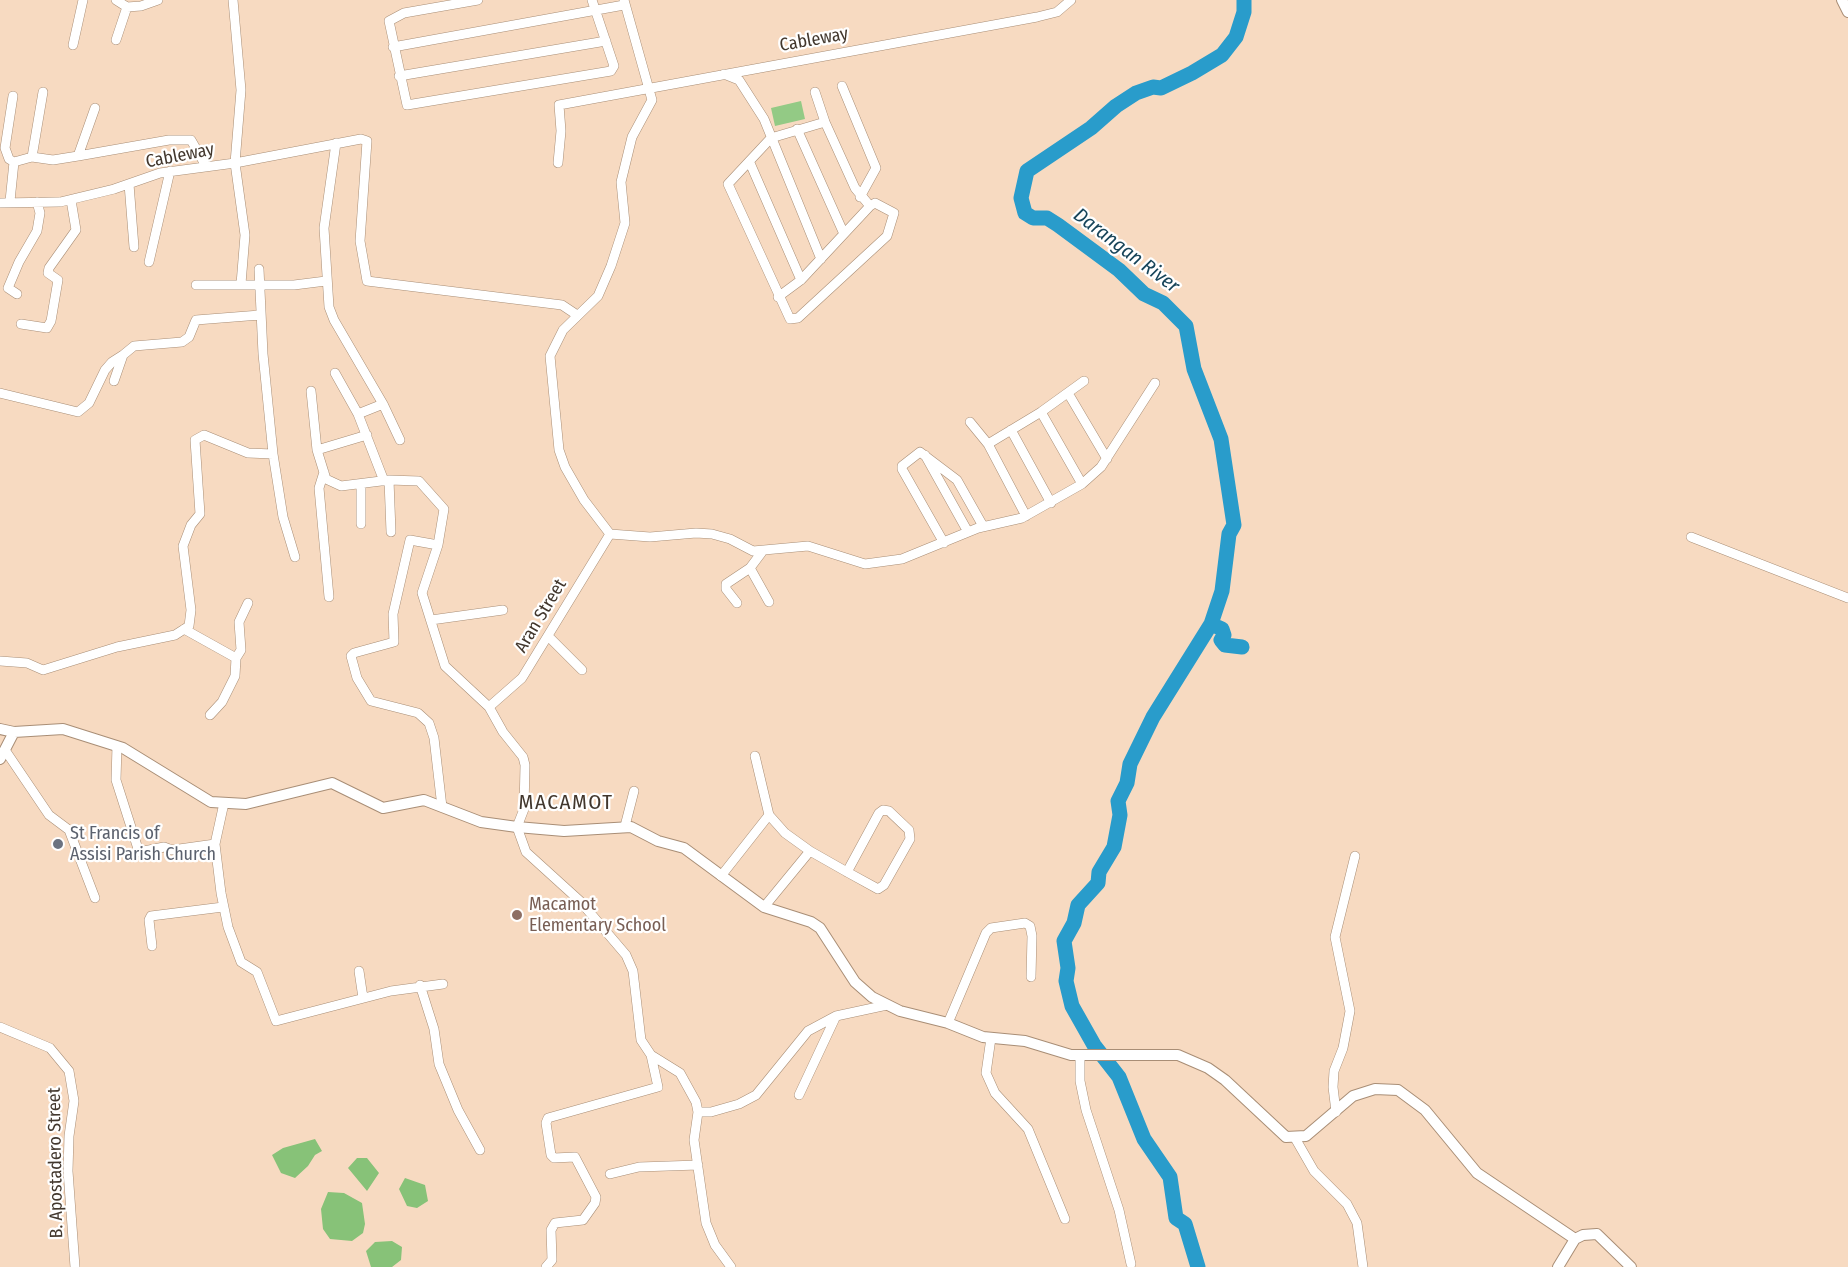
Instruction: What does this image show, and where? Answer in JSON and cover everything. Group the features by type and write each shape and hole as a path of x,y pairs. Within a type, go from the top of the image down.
{"street":[{"path":"73,45 83,0"},
{"path":"116,0 126,6 141,6 158,0"},
{"path":"233,0 241,90 235,163 245,236 241,284"},
{"path":"478,0 404,13 391,18 389,26 407,105 424,104 611,71 614,66 592,0"},
{"name":"Cableway","path":"558,163 561,131 559,105 1037,17 1057,12 1071,0"},
{"path":"1842,0 1848,12"},
{"path":"393,47 596,10 624,2 652,100 632,137 621,182 625,223 613,259 598,296 563,330 550,356 559,450 584,500 610,534 650,537 712,534 730,539 753,551 762,552 808,546 865,564 902,559 983,526 1026,516 1082,484 1107,459 1155,383"},
{"path":"116,40 126,6"},
{"path":"399,76 606,40"},
{"path":"723,74 739,80 752,98 821,259"},
{"path":"842,86 876,168 860,197"},
{"path":"32,158 43,92"},
{"path":"815,92 825,122 860,197 870,206"},
{"path":"13,96 5,148 9,159 15,162 32,158 53,160 169,140 191,140 206,166"},
{"path":"78,156 95,108"},
{"path":"778,297 801,280 870,206 875,203 894,213 887,236 798,318 790,319 778,297 728,184 771,138 825,122"},
{"path":"797,129 844,234"},
{"name":"Cableway","path":"5,202 71,200 170,171 235,163 355,139 367,141 360,242 367,281 562,305 577,315"},
{"path":"336,143 324,228 326,281 334,320 383,404 400,441"},
{"path":"5,202 15,162"},
{"path":"750,163 801,280"},
{"path":"149,262 170,171"},
{"path":"129,184 134,247"},
{"path":"21,324 47,328 51,321 58,280 48,273 49,268 76,230 71,200"},
{"path":"17,294 8,288 19,262 37,231 40,213 37,202"},
{"path":"260,269 260,315 273,454 283,517 295,557"},
{"path":"196,285 259,285 326,281"},
{"path":"0,393 78,412 89,403 96,386 111,362 123,356 134,346 182,342 189,337 196,320 260,315"},
{"path":"114,381 123,356"},
{"path":"335,373 358,414 387,481 391,532"},
{"path":"988,444 1041,412 1084,381"},
{"path":"310,391 317,450 326,479 341,486 387,481 419,481 444,509 438,545 422,593 445,666 489,707 525,765 524,809 517,827 526,852 580,901 626,955 633,971 641,1040 651,1055 658,1087 548,1119 546,1123 551,1155 554,1158 574,1156 596,1197 595,1203 583,1220 555,1223 552,1230 552,1260 546,1267"},
{"path":"1068,393 1107,459"},
{"path":"358,414 383,404"},
{"path":"1041,412 1082,484"},
{"path":"970,422 988,444 1026,516"},
{"path":"1011,430 1051,503"},
{"path":"0,661 27,663 43,670 117,647 175,635 189,626 191,610 183,546 191,525 200,514 195,440 204,435 248,453 273,454"},
{"path":"317,450 367,435"},
{"path":"944,543 902,470 902,466 920,452 957,480 983,526"},
{"path":"924,454 968,532"},
{"path":"324,472 319,488 329,597"},
{"path":"361,524 362,484"},
{"name":"Aran Street","path":"489,707 522,678 610,534"},
{"path":"1691,537 1848,598"},
{"path":"438,545 410,540 393,614 394,642 354,653 351,656 357,678 371,701 418,713 429,723 434,738 442,807"},
{"path":"737,603 726,590 726,584 750,568 762,552"},
{"path":"750,568 768,602"},
{"path":"210,716 230,690 235,676 236,658 241,650 239,622 248,603"},
{"path":"431,620 503,610"},
{"path":"184,629 236,658"},
{"path":"548,636 582,670"},
{"path":"0,729 14,732 63,729 117,746 211,802 246,804 332,783 383,808 424,800 481,822 517,827 564,831 625,826 684,848 764,907 811,922 820,928 855,982 872,997 887,1005 991,1038 1025,1041 1084,1056 1179,1055 1208,1068 1225,1080 1286,1137 1306,1136 1353,1096 1374,1089 1398,1090 1425,1110 1478,1173 1575,1239"},
{"path":"14,732 3,754 49,815 69,830 94,898"},
{"path":"117,746 116,780 139,852 164,847 171,850 215,844"},
{"path":"755,756 769,815 784,833 810,851 847,872 878,889 884,885 910,839 909,830 889,811 883,810 879,813 847,872"},
{"path":"625,826 634,791"},
{"path":"224,803 215,844 223,907 241,962 257,972 276,1021 420,985 443,984"},
{"path":"721,876 769,815"},
{"path":"764,907 810,851"},
{"path":"1336,1112 1334,1071 1343,1048 1350,1011 1335,937 1355,856"},
{"path":"152,946 149,920 151,916 223,907"},
{"path":"948,1023 986,933 991,927 1025,923 1030,926 1031,977"},
{"path":"358,971 363,998"},
{"path":"420,985 434,1029 439,1064 458,1110 480,1150"},
{"path":"698,1112 711,1112 739,1104 756,1095 808,1031 836,1016 887,1005"},
{"path":"799,1095 836,1016"},
{"name":"B. Apostadero Street","path":"0,1028 50,1048 69,1071 74,1101 69,1136 68,1171 75,1267"},
{"path":"991,1038 986,1073 995,1093 1028,1129 1065,1219"},
{"path":"651,1055 680,1073 693,1094 698,1112 694,1140 706,1223 715,1245 731,1267"},
{"path":"1084,1056 1080,1081 1086,1110 1119,1210 1131,1264"},
{"path":"1295,1138 1314,1171 1347,1204 1357,1222 1363,1267"},
{"path":"610,1174 639,1167 698,1164"},
{"path":"1558,1267 1575,1239 1583,1234 1597,1234 1631,1267"}],"green space":[{"path":"801,101 805,119 775,126 771,108"},
{"path":"315,1139 322,1151 315,1155 308,1166 295,1178 281,1173 272,1155 283,1148"},
{"path":"357,1158 367,1158 379,1173 367,1191 348,1168"},
{"path":"405,1178 425,1185 428,1201 417,1208 407,1206 399,1189"},
{"path":"328,1192 344,1193 362,1203 365,1224 363,1233 352,1241 330,1239 323,1229 321,1209"},
{"path":"392,1241 402,1247 401,1260 392,1267 371,1267 366,1251 375,1242"}],"waterway":[{"name":"Darangan River","path":"1242,647 1225,645 1221,640 1224,635 1222,629 1211,624 1222,591 1229,534 1234,525 1221,439 1194,369 1186,326 1163,303 1144,294 1119,270 1058,225 1047,218 1033,218 1025,213 1021,198 1027,171 1091,128 1116,106 1136,93 1153,87 1161,88 1222,55 1236,37 1244,12 1244,0"},
{"name":"Darangan River","path":"1198,1267 1185,1224 1176,1218 1170,1177 1144,1139 1119,1077 1094,1045 1072,1006 1066,981 1068,968 1064,941 1074,923 1078,905 1098,883 1099,872 1114,847 1120,815 1118,801 1127,783 1130,764 1153,717 1211,624"}],"place":[{"name":"St Francis of Assisi Parish Church","path":"58,844"},
{"name":"Macamot Elementary School","path":"517,915"}],"district":[{"name":"MACAMOT","path":"566,803"}]}
